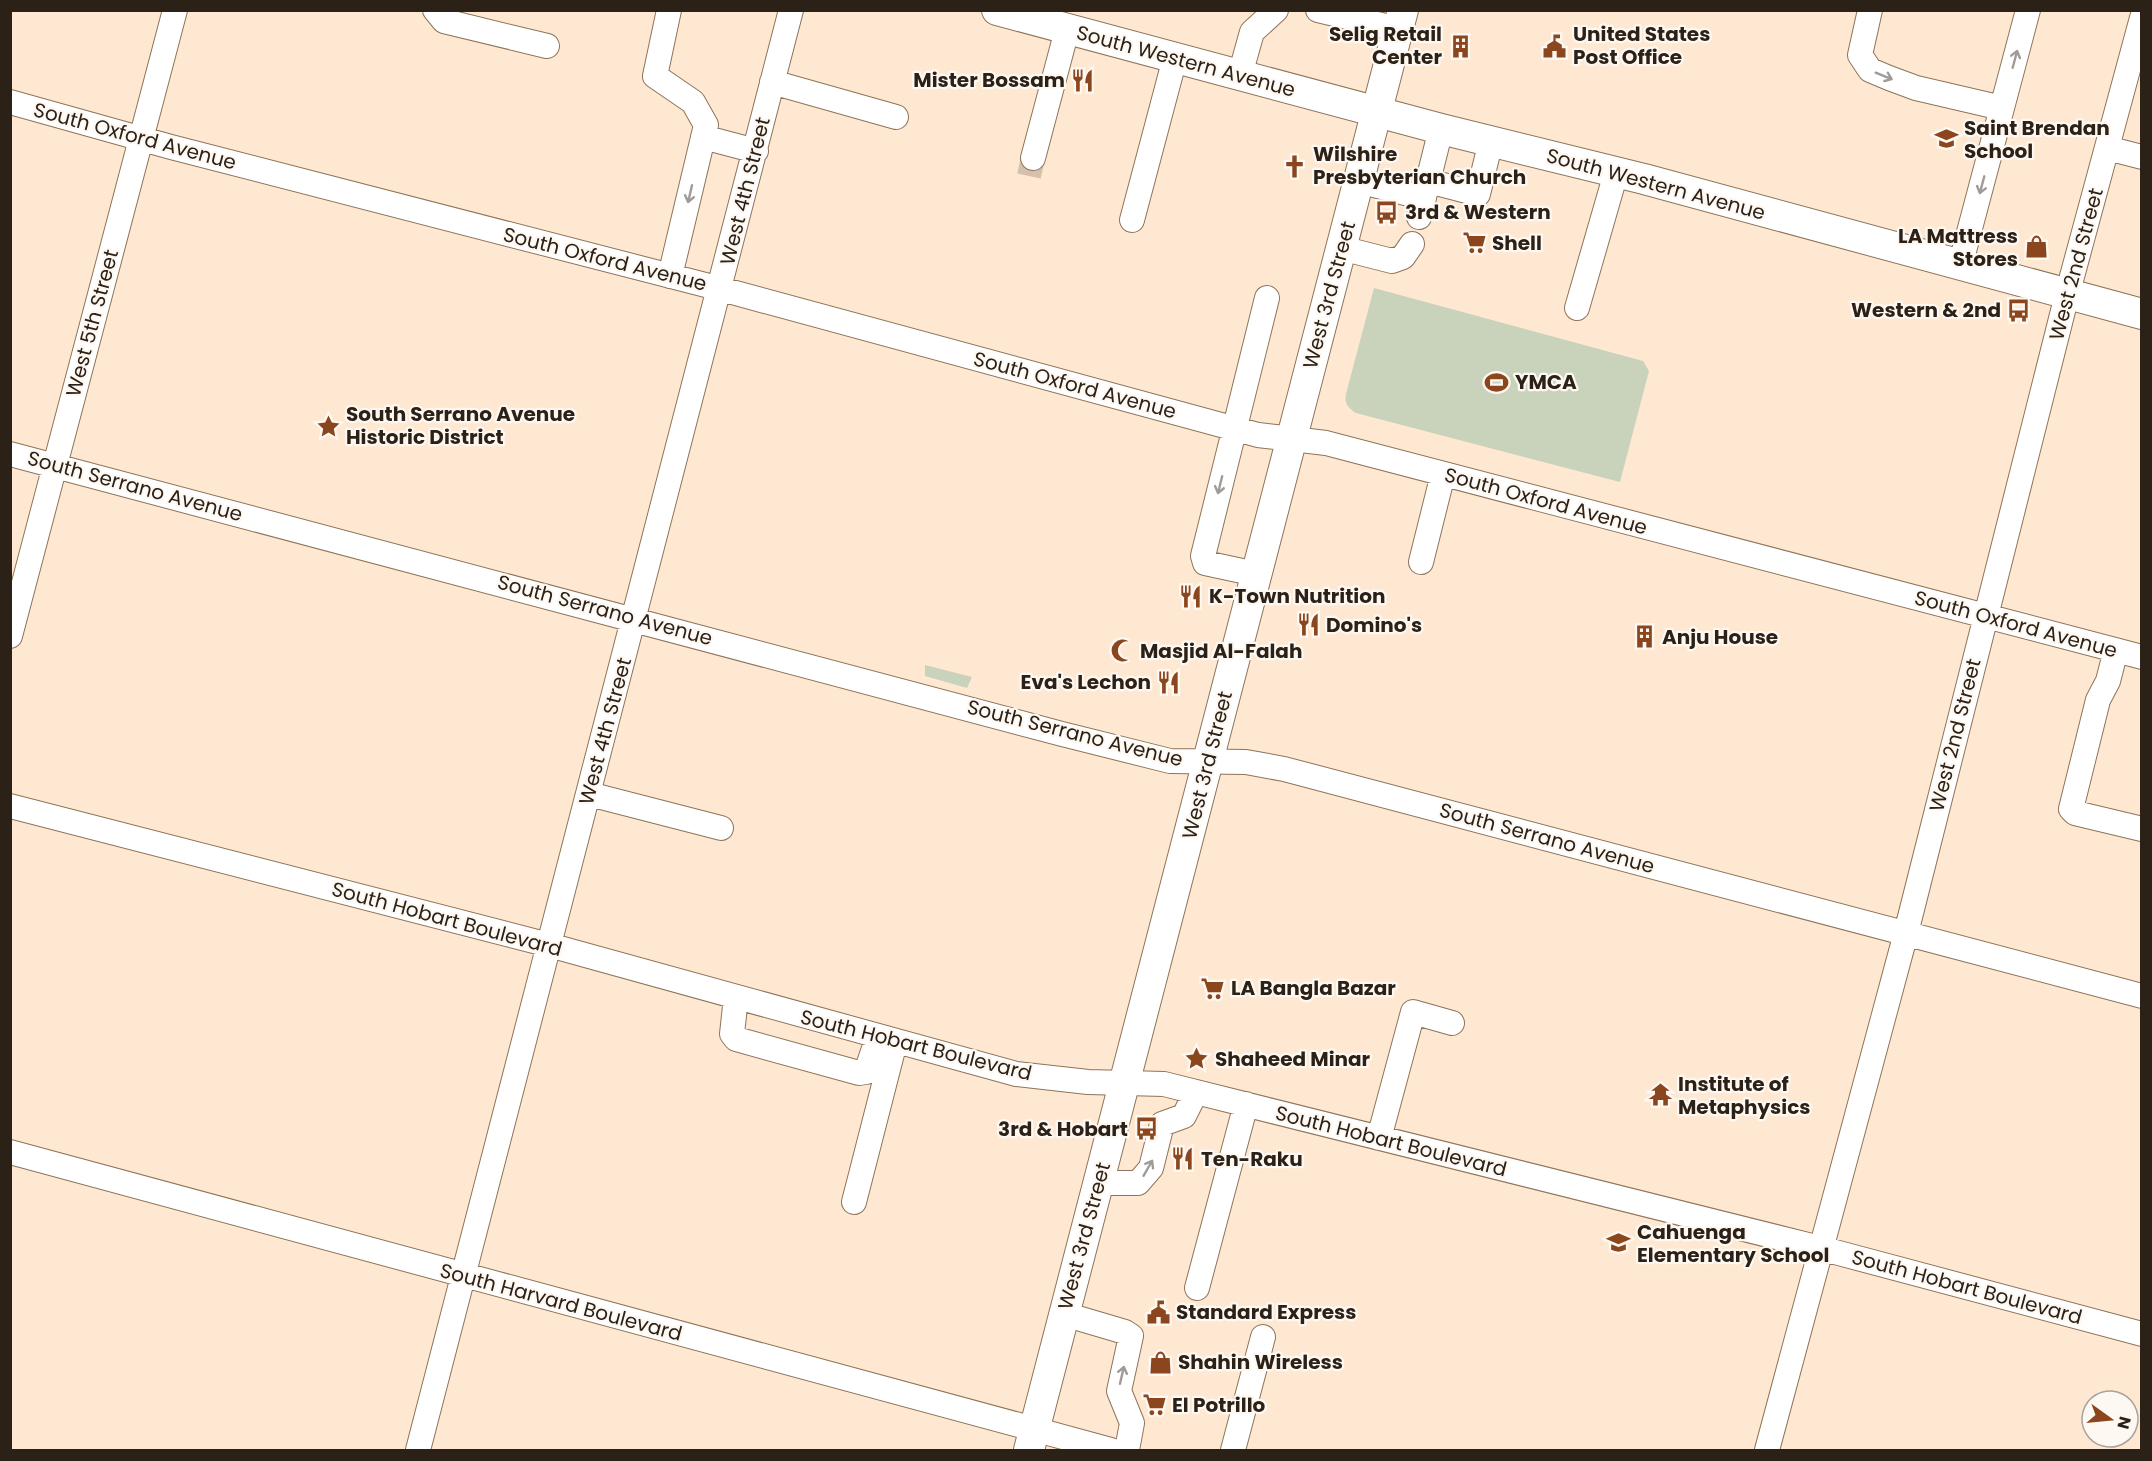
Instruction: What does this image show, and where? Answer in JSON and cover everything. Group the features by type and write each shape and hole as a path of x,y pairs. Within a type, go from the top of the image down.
{"main road":[{"name":"South Western Avenue","path":"997,10 1441,129 1617,172 2142,314"},
{"name":"West 3rd Street","path":"1032,1440 1400,20"}],"street":[{"name":"West 5th Street","path":"10,636 175,10"},
{"path":"435,10 444,21 547,46"},
{"path":"669,10 655,76 693,102 705,120 670,276"},
{"name":"West 4th Street","path":"418,1450 721,289 791,10"},
{"path":"1240,75 1252,32 1276,10"},
{"path":"1318,10 1360,20 1400,20"},
{"path":"1870,10 1860,55 1870,70 1916,88 2002,108"},
{"path":"1960,266 2028,10"},
{"name":"West 2nd Street","path":"1767,1450 1906,933 2067,295 2142,18"},
{"path":"1034,158 1067,30"},
{"path":"1132,220 1175,58"},
{"path":"772,82 896,117"},
{"name":"South Oxford Avenue","path":"10,102 721,289 1234,428 1326,443 2142,657"},
{"path":"1424,199 1441,129"},
{"path":"703,137 756,151"},
{"path":"1358,180 1424,199 1478,194 1491,141"},
{"path":"2107,147 2142,157"},
{"path":"1578,308 1617,172"},
{"path":"1341,248 1392,261 1403,256 1412,244"},
{"path":"1256,574 1204,562 1203,556 1267,298"},
{"name":"South Serrano Avenue","path":"10,454 1159,758 1208,763 1246,762 1284,769 2142,996"},
{"path":"1421,562 1443,474"},
{"path":"2116,650 2108,681 2098,700 2071,809 2075,813 2142,829"},
{"path":"589,794 721,828"},
{"name":"South Hobart Boulevard","path":"10,806 549,945 886,1040 1016,1074 1125,1083 1161,1083 1820,1248 2142,1334"},
{"path":"736,997 732,1034 736,1039 759,1046 837,1067 866,1072 886,1040"},
{"path":"759,1046 768,1006"},
{"path":"1379,1138 1413,1012 1452,1023"},
{"path":"804,1058 814,1019"},
{"path":"837,1067 848,1029"},
{"path":"854,1202 886,1040"},
{"path":"1098,1183 1138,1183 1151,1168 1162,1124 1184,1116 1197,1092"},
{"path":"1197,1288 1246,1104"},
{"name":"South Harvard Boulevard","path":"10,1152 463,1275 1032,1440 1111,1450"},
{"path":"1064,1314 1125,1332 1131,1336 1119,1391 1132,1423 1127,1450"},
{"path":"1233,1450 1263,1337"}],"green space":[{"name":"YMCA","path":"1374,288 1643,361 1649,371 1620,482 1353,411 1346,403 1346,394"},
{"path":"925,665 972,677 967,688 925,676"}],"tunnel":[{"path":"1029,176 1033,158"}],"place":[{"name":"Selig Retail Center","path":"1460,46"},
{"name":"United States Post Office","path":"1555,46"},
{"name":"Mister Bossam","path":"1083,80"},
{"name":"Saint Brendan School","path":"1946,139"},
{"name":"Wilshire Presbyterian Church","path":"1295,166"},
{"name":"3rd & Western","path":"1387,212"},
{"name":"Shell","path":"1474,243"},
{"name":"LA Mattress Stores","path":"2036,247"},
{"name":"Western & 2nd","path":"2019,310"},
{"name":"YMCA","path":"1497,382"},
{"name":"South Serrano Avenue Historic District","path":"328,426"},
{"name":"K-Town Nutrition","path":"1191,596"},
{"name":"Domino's","path":"1308,625"},
{"name":"Anju House","path":"1644,637"},
{"name":"Masjid Al-Falah","path":"1122,651"},
{"name":"Eva's Lechon","path":"1169,682"},
{"name":"LA Bangla Bazar","path":"1213,988"},
{"name":"Shaheed Minar","path":"1197,1059"},
{"name":"Institute of Metaphysics","path":"1660,1095"},
{"name":"3rd & Hobart","path":"1146,1129"},
{"name":"Ten-Raku","path":"1183,1159"},
{"name":"Cahuenga Elementary School","path":"1619,1243"},
{"name":"Standard Express","path":"1158,1312"},
{"name":"Shahin Wireless","path":"1160,1362"},
{"name":"El Potrillo","path":"1154,1405"}]}
